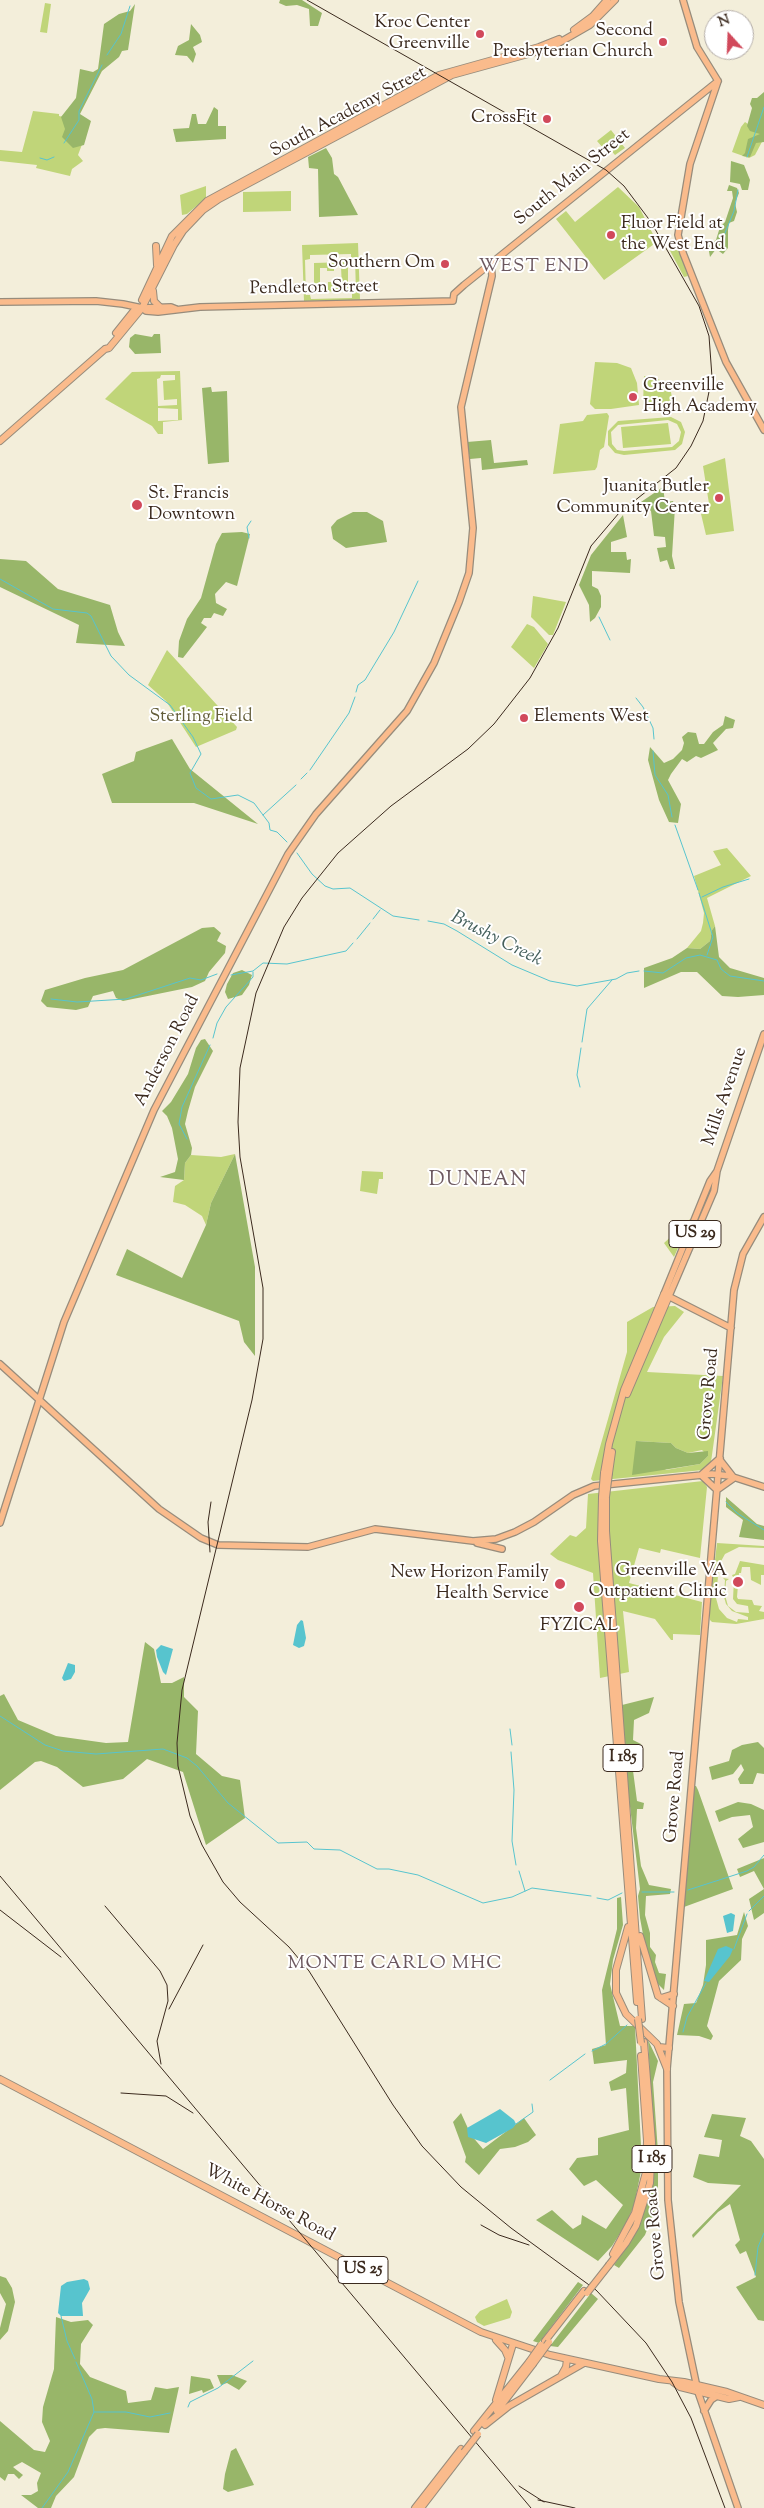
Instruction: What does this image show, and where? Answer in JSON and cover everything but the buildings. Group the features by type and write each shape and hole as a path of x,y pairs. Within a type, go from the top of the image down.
{"highway":[{"name":"South Academy Street","path":"140,307 172,236 207,202 439,75 555,41 587,21 607,0"},
{"name":"South Academy Street","path":"140,307 156,285 168,255 183,231 202,210 219,199 452,75 529,55 553,46 590,25 615,0"},
{"path":"156,246 157,267"},
{"path":"156,285 153,298 160,307"},
{"path":"0,441 105,349 140,307"},
{"name":"I 185","path":"476,2433 485,2425 607,2264 629,2227 645,2181 647,2150 643,2042 604,1497 606,1473 626,1396 666,1295"},
{"path":"633,1918 658,1996 673,2006"},
{"path":"633,1918 616,1970 616,1993 626,2014 648,2034 658,2047 667,2069"},
{"path":"662,1998 674,1994"},
{"path":"658,2047 669,2048"},
{"name":"White Horse Road","path":"0,2079 489,2335 513,2344 567,2359 673,2382 680,2387 730,2392 764,2405"},
{"path":"489,2335 501,2344 508,2357"},
{"path":"490,2413 502,2384 513,2344"},
{"path":"560,2377 566,2368 567,2359"},
{"name":"I 185","path":"415,2508 531,2363"},
{"path":"485,2425 509,2406 584,2363"},
{"name":"White Horse Road","path":"698,2388 729,2399 740,2397"},
{"name":"I 185","path":"421,2508 462,2451"}],"main road":[{"path":"683,0 697,47 718,81 690,164 679,228 686,260 726,362 764,430"},
{"name":"South Main Street","path":"453,301 454,294 491,263 718,81"},
{"path":"699,95 706,94 712,100"},
{"name":"Anderson Road","path":"0,1523 66,1317 154,1110 276,873 298,838 324,804 407,711 426,680 445,636 467,579 470,565 473,515 461,412 492,276 491,263"},
{"name":"Pendleton Street","path":"0,302 88,301 176,309"},
{"name":"Pendleton Street","path":"140,307 146,311 154,312 176,309 453,301"},
{"name":"Mills Avenue","path":"666,1295 710,1181 717,1171 764,1034"},
{"name":"Grove Road","path":"738,2508 704,2411 679,2302 669,2218 667,2069 731,1328 738,1268 746,1246 764,1217"},
{"path":"666,1295 731,1328"},
{"path":"0,1364 142,1494 201,1538 226,1546 312,1546 374,1528 473,1542 502,1549"},
{"path":"701,1475 720,1458 726,1470 734,1478"},
{"path":"473,1542 496,1539 516,1532 587,1488 718,1474 764,1487"},
{"path":"701,1475 717,1490 734,1478"},
{"path":"704,2411 711,2400 717,2396"}],"green space":[{"path":"280,0 302,0 322,13 318,26 310,26 309,9 297,5 286,6 279,3"},
{"path":"45,3 51,4 47,33 40,32"},
{"path":"135,4 128,50 122,51 119,57 102,71 80,114 91,121 84,145 73,148 62,137 65,129 61,117 76,98 80,69 93,72 98,69 104,24 119,14 130,11"},
{"path":"191,24 200,35 202,42 193,47 196,54 193,63 187,56 175,55 178,46 189,40"},
{"path":"764,92 764,142 756,143 750,157 742,156 745,153 748,139 760,134 750,131 747,126 752,108 750,104 752,98 757,98"},
{"path":"214,107 218,110 218,126 226,126 226,139 176,142 173,129 189,128 192,114 196,114 198,124 206,124"},
{"path":"764,107 764,138 755,155 749,158 732,152 741,127 745,122 748,124"},
{"path":"33,111 59,114 59,116 90,123 78,155 83,161 72,169 70,176 36,168 37,165 0,161 0,150 22,152"},
{"path":"611,130 625,148 615,155 607,146 603,148 597,141"},
{"path":"326,148 332,158 334,174 338,177 358,215 319,217 318,169 309,168 308,157"},
{"path":"731,161 744,165 750,180 748,190 742,190 740,184 730,182"},
{"path":"729,185 737,188 739,193 735,203 737,212 734,221 729,223 728,248 723,254 716,249 710,257 708,246 716,240 720,227 725,222 733,198 732,191 727,191"},
{"path":"206,186 206,198 187,214 182,215 180,195"},
{"name":"Fluor Field at the West End","path":"618,187 639,207 657,242 604,280 556,219 566,211 575,222"},
{"path":"291,191 291,211 243,212 243,192"},
{"path":"358,243 360,300 304,301 302,245","holes":["351,254 351,258 355,258 356,293 352,294 352,298 311,299 310,295 306,295 305,260 310,259 310,255"]},
{"path":"674,244 678,247 688,276 684,277 668,247"},
{"path":"348,262 348,291 314,292 314,263","holes":["334,267 341,267 342,287 334,288 334,282 328,282 328,288 320,288 320,268 334,271"]},
{"path":"135,334 152,337 154,334 160,334 161,353 135,354 129,347 130,338"},
{"path":"595,362 617,363 631,368 637,383 639,405 595,409 590,404"},
{"path":"180,371 182,420 163,422 163,434 158,434 152,426 105,399 132,372","holes":["161,375 175,375 175,380 163,381 164,400 177,399 177,405 158,406 157,379","158,408 178,409 178,420 158,421"]},
{"path":"644,376 658,379 665,383 671,392 673,404 645,406 643,404"},
{"path":"211,387 212,392 227,391 229,462 208,464 202,388"},
{"path":"607,413 609,416 604,447 600,450 595,470 553,474 560,424 583,421 587,415"},
{"path":"671,417 681,422 685,432 682,444 675,450 624,455 615,453 608,445 608,431 618,421","holes":["668,420 677,424 681,432 679,441 672,447 624,451 617,450 612,444 611,432 618,425"]},
{"path":"668,423 671,444 623,448 621,427"},
{"path":"491,440 494,463 527,460 528,465 482,470 481,458 470,459 467,442"},
{"name":"Juanita Butler Community Center","path":"725,458 734,531 706,535 701,514 710,510 703,466"},
{"path":"663,487 665,502 673,501 675,507 672,556 675,569 670,569 667,560 660,562 657,548 666,547 665,537 654,536 651,511 641,502"},
{"path":"353,512 367,512 383,521 387,542 346,548 333,539 331,527 337,520"},
{"path":"623,515 627,537 611,542 611,552 626,552 627,560 631,559 630,573 592,571 592,586 598,589 601,596 601,607 595,618 590,622 589,605 579,585 591,555"},
{"path":"242,532 250,534 237,586 226,582 215,594 216,603 227,609 223,616 214,613 211,618 204,618 201,623 207,627 183,658 178,657 179,641 187,619 201,598 216,544 222,533"},
{"path":"0,559 26,561 58,589 110,605 118,632 125,646 76,643 79,625 0,587"},
{"path":"533,596 566,602 553,635 549,635 531,617"},
{"path":"527,624 534,627 548,644 534,668 511,647"},
{"name":"Sterling Field","path":"167,650 237,727 236,730 196,747 166,701 148,685"},
{"path":"725,716 735,720 733,728 726,729 713,743 718,750 701,758 696,756 687,762 682,759 671,774 668,780 681,804 678,823 669,822 659,800 648,760 650,747 664,763 673,759 682,750 684,743 682,737 688,732 696,733 699,744 704,744 713,732 723,725"},
{"path":"172,739 190,769 258,824 194,803 112,803 102,774 134,761 136,752"},
{"path":"727,848 751,876 707,898 715,926 712,930 710,941 700,949 687,948 701,931 704,913 694,876 721,865 713,851"},
{"path":"715,926 719,957 730,968 764,978 764,995 722,996 697,972 681,972 644,988 644,968 672,958 687,948 700,949 710,941 712,930"},
{"path":"214,927 221,933 217,941 226,946 225,953 209,972 205,981 192,987 123,1001 116,998 113,991 93,996 88,1007 76,1010 47,1007 41,1001 45,990 85,978 123,970 202,928"},
{"path":"242,970 252,975 249,985 242,995 228,999 225,992 227,984 233,973"},
{"path":"205,1039 213,1051 195,1087 185,1124 192,1148 191,1155 185,1163 184,1180 160,1177 175,1172 178,1159 172,1128 167,1116 162,1111 171,1102 188,1074 196,1048 201,1040"},
{"path":"235,1154 211,1203 206,1225 202,1216 185,1205 173,1202 175,1186 184,1180 185,1163 191,1155 221,1157"},
{"path":"235,1154 255,1267 255,1356 244,1342 239,1321 116,1275 127,1249 182,1278 206,1225 211,1203"},
{"path":"362,1171 383,1172 383,1179 379,1179 377,1194 360,1191"},
{"path":"690,1219 689,1223 674,1257 664,1243"},
{"path":"675,1306 684,1312 664,1337 647,1372 723,1376 711,1462 703,1470 593,1481 591,1479 627,1352 627,1322 653,1307","holes":["636,1441 671,1443 676,1448 688,1453 702,1450 708,1456 700,1464 666,1470"]},
{"path":"636,1441 671,1443 676,1448 688,1453 708,1451 708,1456 700,1464 632,1475"},
{"path":"703,1481 707,1487 700,1558 661,1549 660,1553 639,1548 629,1583 702,1602 700,1635 673,1634 673,1640 671,1640 655,1619 623,1611 629,1672 600,1678 593,1573 558,1560 550,1554 570,1535 576,1537 586,1528 588,1494"},
{"path":"726,1497 757,1524 764,1526 764,1540 739,1537 743,1520 726,1507"},
{"path":"717,1543 764,1546 764,1548 739,1547 725,1554 719,1565 716,1598 719,1609 727,1618 737,1622 738,1619 748,1620 748,1617 732,1611 726,1604 724,1597 725,1580 723,1578 729,1579 726,1581 725,1595 728,1606 736,1612 749,1613 748,1606 737,1604 733,1599 734,1579 732,1575 735,1574 740,1561 764,1565 761,1585 751,1580 750,1567 742,1567 741,1573 739,1573 737,1597 738,1599 752,1600 754,1605 762,1606 759,1611 764,1612 764,1619 736,1624 712,1622 710,1620 710,1602"},
{"path":"145,1642 154,1649 161,1683 172,1683 184,1677 184,1697 198,1711 196,1754 222,1776 240,1780 245,1818 206,1845 183,1772 147,1759 123,1779 83,1787 57,1767 41,1761 35,1762 0,1790 0,1696 4,1694 18,1720 56,1736 106,1743 128,1742"},
{"path":"654,1697 649,1713 634,1720 633,1740 641,1744 641,1747 630,1748 637,1801 644,1803 643,1809 637,1809 636,1828 641,1866 649,1885 671,1889 670,1894 646,1896 645,1915 650,1933 650,1947 656,1955 655,1962 659,1973 666,1974 664,1990 657,1983 646,1951 640,1918 638,1896 640,1889 628,1790 622,1705"},
{"path":"758,1742 764,1748 764,1774 757,1773 753,1784 740,1784 738,1779 744,1770 741,1764 733,1774 712,1780 709,1767 729,1761 732,1750 742,1745"},
{"path":"694,1786 698,1790 733,1889 684,1907"},
{"path":"738,1802 751,1804 764,1810 764,1842 743,1848 738,1839 753,1827 750,1815 732,1817 719,1822 715,1811"},
{"path":"764,1858 764,1889 754,1871 740,1877 737,1869"},
{"path":"764,1889 764,1913 754,1920 749,1899"},
{"path":"621,1897 623,1925 613,1960 610,1984 620,2026 635,2026 642,2166 634,2206 612,2246 598,2261 536,2220 552,2210 573,2229 581,2224 582,2215 606,2229 623,2205 596,2180 584,2186 569,2169 577,2158 598,2155 598,2138 629,2130 626,2088 611,2091 609,2082 626,2073 627,2060 594,2064 592,2049 606,2045 602,1990 617,1929 617,1898"},
{"path":"744,1912 748,1926 742,1939 741,1960 719,1981 707,2026 713,2036 711,2040 699,2036 677,2035 684,2004 696,2003 703,1985 706,1965 706,1940 737,1935"},
{"path":"648,2040 658,2061 653,2082 658,2152 658,2207 655,2209 645,2235 619,2268 614,2265 634,2236 648,2197 653,2130"},
{"path":"461,2113 471,2135 483,2149 524,2118 536,2135 528,2142 515,2147 500,2149 479,2175 465,2162 466,2157 453,2122"},
{"path":"712,2114 746,2118 740,2136 751,2141 764,2159 764,2321 758,2320 736,2287 756,2277 746,2251 740,2254 735,2245 740,2240 730,2204 718,2212 693,2238 692,2235 741,2185 708,2183 693,2177 699,2154 719,2157 722,2140 704,2137"},
{"path":"0,2276 6,2278 12,2288 15,2302 8,2331 0,2340 0,2328 6,2304 0,2293"},
{"path":"578,2282 583,2285 539,2343 533,2341"},
{"path":"591,2293 598,2299 558,2347 550,2346"},
{"path":"507,2299 512,2312 510,2318 484,2326 477,2322 475,2317 480,2311"},
{"path":"56,2317 71,2322 88,2320 93,2325 81,2344 80,2364 90,2377 126,2391 128,2403 151,2400 155,2387 167,2389 179,2387 169,2433 97,2429 89,2437 74,2477 56,2496 51,2508 38,2508 21,2495 31,2495 38,2491 37,2483 41,2473 22,2462 13,2467 23,2475 19,2479 14,2474 8,2474 5,2481 0,2477 0,2421 34,2450 45,2452 50,2441 42,2422 43,2407 54,2369"},
{"path":"217,2375 232,2375 247,2381 239,2390 227,2383 221,2385"},
{"path":"191,2376 210,2379 214,2388 203,2393 202,2390 189,2394"},
{"path":"236,2448 254,2485 228,2492 223,2489 225,2474 231,2451"}],"water":[{"path":"301,1620 303,1621 306,1638 304,1646 299,1648 293,1645 297,1625"},
{"path":"161,1645 173,1649 166,1675 157,1657 156,1650"},
{"path":"68,1663 75,1665 75,1672 71,1679 64,1681 62,1678"},
{"path":"731,1913 735,1915 733,1931 727,1933 723,1916"},
{"path":"726,1946 733,1949 730,1956 709,1982 704,1981 718,1949"},
{"path":"500,2109 514,2120 516,2124 513,2128 486,2143 468,2137 467,2128"},
{"path":"84,2279 88,2281 90,2289 82,2303 83,2316 61,2316 58,2313 61,2286 67,2282"}],"waterway":[{"path":"107,55 121,34 130,6"},
{"path":"64,143 79,120 79,111 102,65"},
{"path":"747,157 764,107"},
{"path":"40,158 47,160 54,157"},
{"path":"723,238 734,211 738,190"},
{"path":"249,538 247,527 251,521"},
{"name":"Brushy Creek","path":"0,579 53,609 87,613 91,616 111,656 129,675 170,705 193,737 201,754 190,773 196,788 211,799 238,795 254,803 269,823 270,830 277,832 287,842"},
{"path":"356,692 358,685 365,680 394,632 418,581"},
{"path":"599,617 610,640"},
{"path":"310,770 349,713 355,697"},
{"path":"636,698 643,707 653,728 654,739"},
{"path":"653,751 655,775 668,795 672,817"},
{"path":"301,779 307,773"},
{"path":"263,815 296,785"},
{"path":"675,825 698,890"},
{"name":"Brushy Creek","path":"297,853 312,874 325,886 333,889 350,888 393,916 419,920"},
{"path":"702,897 723,887 749,879"},
{"path":"699,893 713,937 707,955"},
{"path":"373,919 380,910"},
{"name":"Brushy Creek","path":"428,921 444,924 512,965 550,981 577,986 616,979 627,973 639,971"},
{"path":"357,939 370,923"},
{"path":"231,975 253,971 263,963 287,964 346,951 353,943"},
{"name":"Brushy Creek","path":"644,971 663,973 686,958 700,955 717,960 721,969 730,976 764,981"},
{"path":"213,1038 217,1023 226,1007 253,977 253,972"},
{"path":"51,999 77,1002 126,999 190,978 201,980 217,974"},
{"path":"582,1042 587,1009 612,980"},
{"path":"187,1139 179,1124 182,1107 210,1045"},
{"path":"580,1087 577,1075 581,1048"},
{"path":"726,1502 737,1513 764,1530"},
{"path":"0,1716 45,1745 63,1751 96,1754 163,1749 187,1758 197,1766 228,1803 278,1843 307,1842 314,1849 340,1850 377,1869 389,1869 418,1875 483,1903 512,1897 532,1888 591,1896"},
{"path":"510,1729 512,1745"},
{"path":"511,1752 514,1790 512,1841 516,1865"},
{"path":"688,1890 747,1871 754,1867 764,1855"},
{"path":"519,1871 525,1891"},
{"path":"642,1892 674,1892"},
{"path":"597,1898 608,1900 622,1893"},
{"path":"749,1911 764,1896"},
{"path":"734,1949 747,1914"},
{"path":"683,2032 687,2017 706,1983"},
{"path":"592,2051 606,2044 627,2025"},
{"path":"550,2080 585,2054"},
{"path":"516,2124 533,2112 532,2104"},
{"path":"755,2275 758,2247 764,2233"},
{"path":"61,2316 67,2341 75,2359"},
{"path":"188,2407 190,2402 218,2388 253,2361"},
{"path":"42,2508 68,2472 94,2412 92,2399 76,2362"},
{"path":"94,2412 126,2412 150,2417 170,2413"}],"railway":[{"path":"307,0 606,170 624,186 651,222 699,306 709,336 712,377 703,421 691,446 676,468 619,513 591,546 558,628 530,678 494,724 468,749 391,806 338,853 302,898 284,927 256,993 240,1068 238,1122 240,1157 263,1288 263,1339 252,1400 182,1690 177,1743 178,1766 190,1816 202,1845 223,1882 240,1902 289,1947 309,1971 393,2105 422,2146 461,2187 511,2228 596,2290 646,2343 672,2382 691,2418 725,2508"},
{"path":"210,1552 208,1522 211,1502"},
{"path":"0,1876 531,2508"},
{"path":"105,1906 160,1971 167,1985 168,2001 157,2041 161,2064"},
{"path":"0,1910 61,1957"},
{"path":"169,2009 203,1945"},
{"path":"121,2093 166,2096 193,2113"},
{"path":"481,2225 499,2235 529,2245"},
{"path":"519,2486 544,2502"},
{"path":"538,2500 575,2508"}],"place":[{"name":"Kroc Center Greenville","path":"480,34"},
{"name":"Second Presbyterian Church","path":"663,42"},
{"name":"CrossFit","path":"547,119"},
{"name":"Fluor Field at the West End","path":"611,235"},
{"name":"Southern Om","path":"445,264"},
{"name":"Greenville High Academy","path":"633,397"},
{"name":"Juanita Butler Community Center","path":"719,498"},
{"name":"St. Francis Downtown","path":"137,505"},
{"name":"Elements West","path":"524,718"},
{"name":"Greenville VA Outpatient Clinic","path":"738,1582"},
{"name":"New Horizon Family Health Service","path":"560,1584"},
{"name":"FYZICAL","path":"579,1607"}],"district":[{"name":"WEST END","path":"534,268"},
{"name":"DUNEAN","path":"478,1182"},
{"name":"MONTE CARLO MHC","path":"395,1965"}]}
